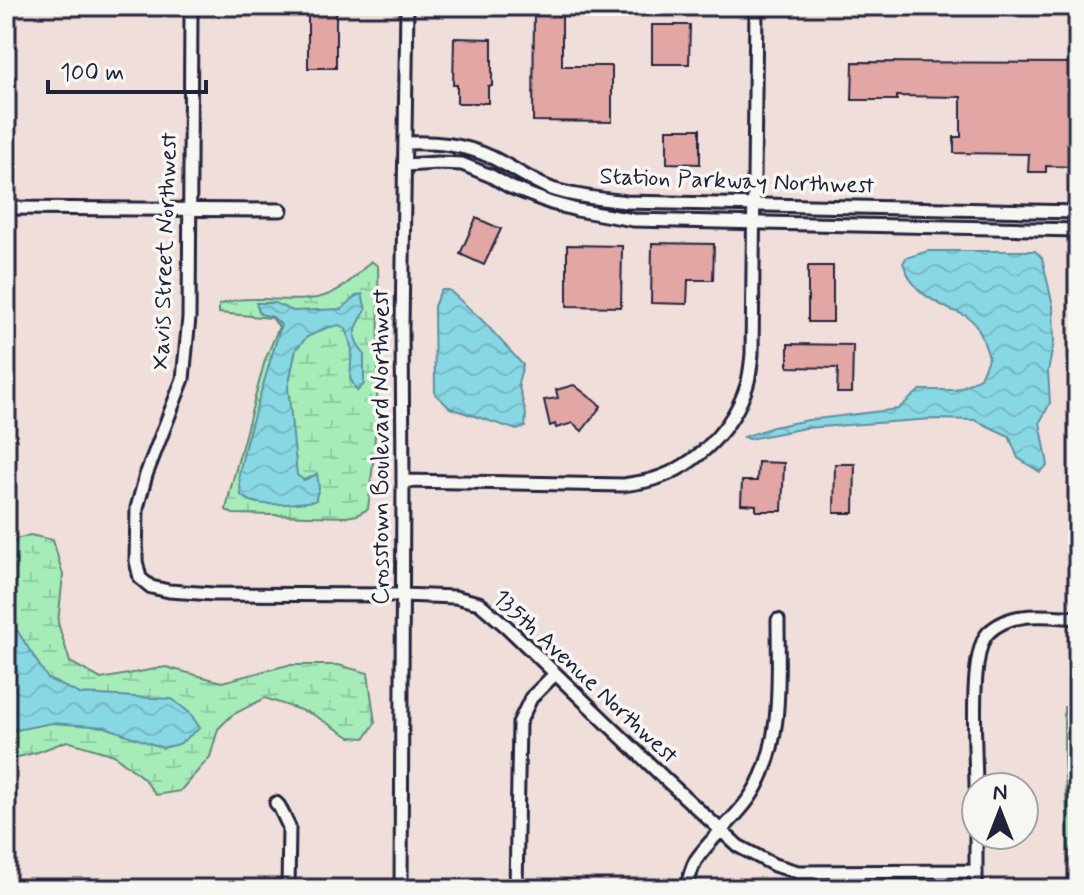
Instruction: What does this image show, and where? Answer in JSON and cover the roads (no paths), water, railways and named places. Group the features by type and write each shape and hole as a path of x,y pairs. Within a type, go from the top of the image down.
{"street":[{"name":"Crosstown Boulevard Northwest","path":"401,889 402,326 407,6"},
{"path":"403,481 624,485 654,479 684,466 714,441 736,411 748,382 752,354 756,6"},
{"name":"Xavis Street Northwest","path":"140,578 136,561 137,508 146,475 183,379 189,318 191,15"},
{"name":"Station Parkway Northwest","path":"405,143 461,146 553,189 615,201 1078,212"},
{"name":"Station Parkway Northwest","path":"405,165 462,164 551,203 633,220 1078,230"},
{"path":"498,179 505,164"},
{"path":"614,216 615,201"},
{"path":"6,208 281,210"},
{"name":"135th Avenue Northwest","path":"140,578 151,587 183,592 402,595 455,597 479,603 738,846 774,865 798,872 976,871"},
{"path":"976,771 975,674 980,647 987,634 1004,622 1021,617 1078,618"},
{"path":"686,889 695,862 752,795 766,765 773,740 776,707 778,620"},
{"path":"516,889 519,723 531,698 555,674"},
{"path":"276,803 289,827 288,889"},
{"path":"976,851 976,889"}],"water":[{"path":"928,251 1035,251 1042,258 1053,306 1054,342 1048,371 1050,403 1040,422 1048,465 1040,472 1018,458 1009,436 975,420 933,419 805,428 749,439 744,437 808,420 898,409 920,390 956,390 980,378 989,357 973,321 928,297 916,287 903,263 906,258"},
{"path":"441,290 449,290 482,320 523,365 518,383 526,414 525,427 517,430 450,408 435,394 434,306"},
{"path":"362,294 366,310 355,337 364,354 364,384 357,391 350,378 352,350 346,329 339,325 326,328 307,337 296,349 288,387 297,475 304,480 317,474 319,488 315,501 276,504 247,500 241,495 239,474 281,325 273,317 260,314 256,303 275,303 293,311 342,309"},
{"path":"15,627 48,679 80,694 172,699 190,713 200,728 179,744 163,748 105,727 52,723 6,732 6,641"}]}
